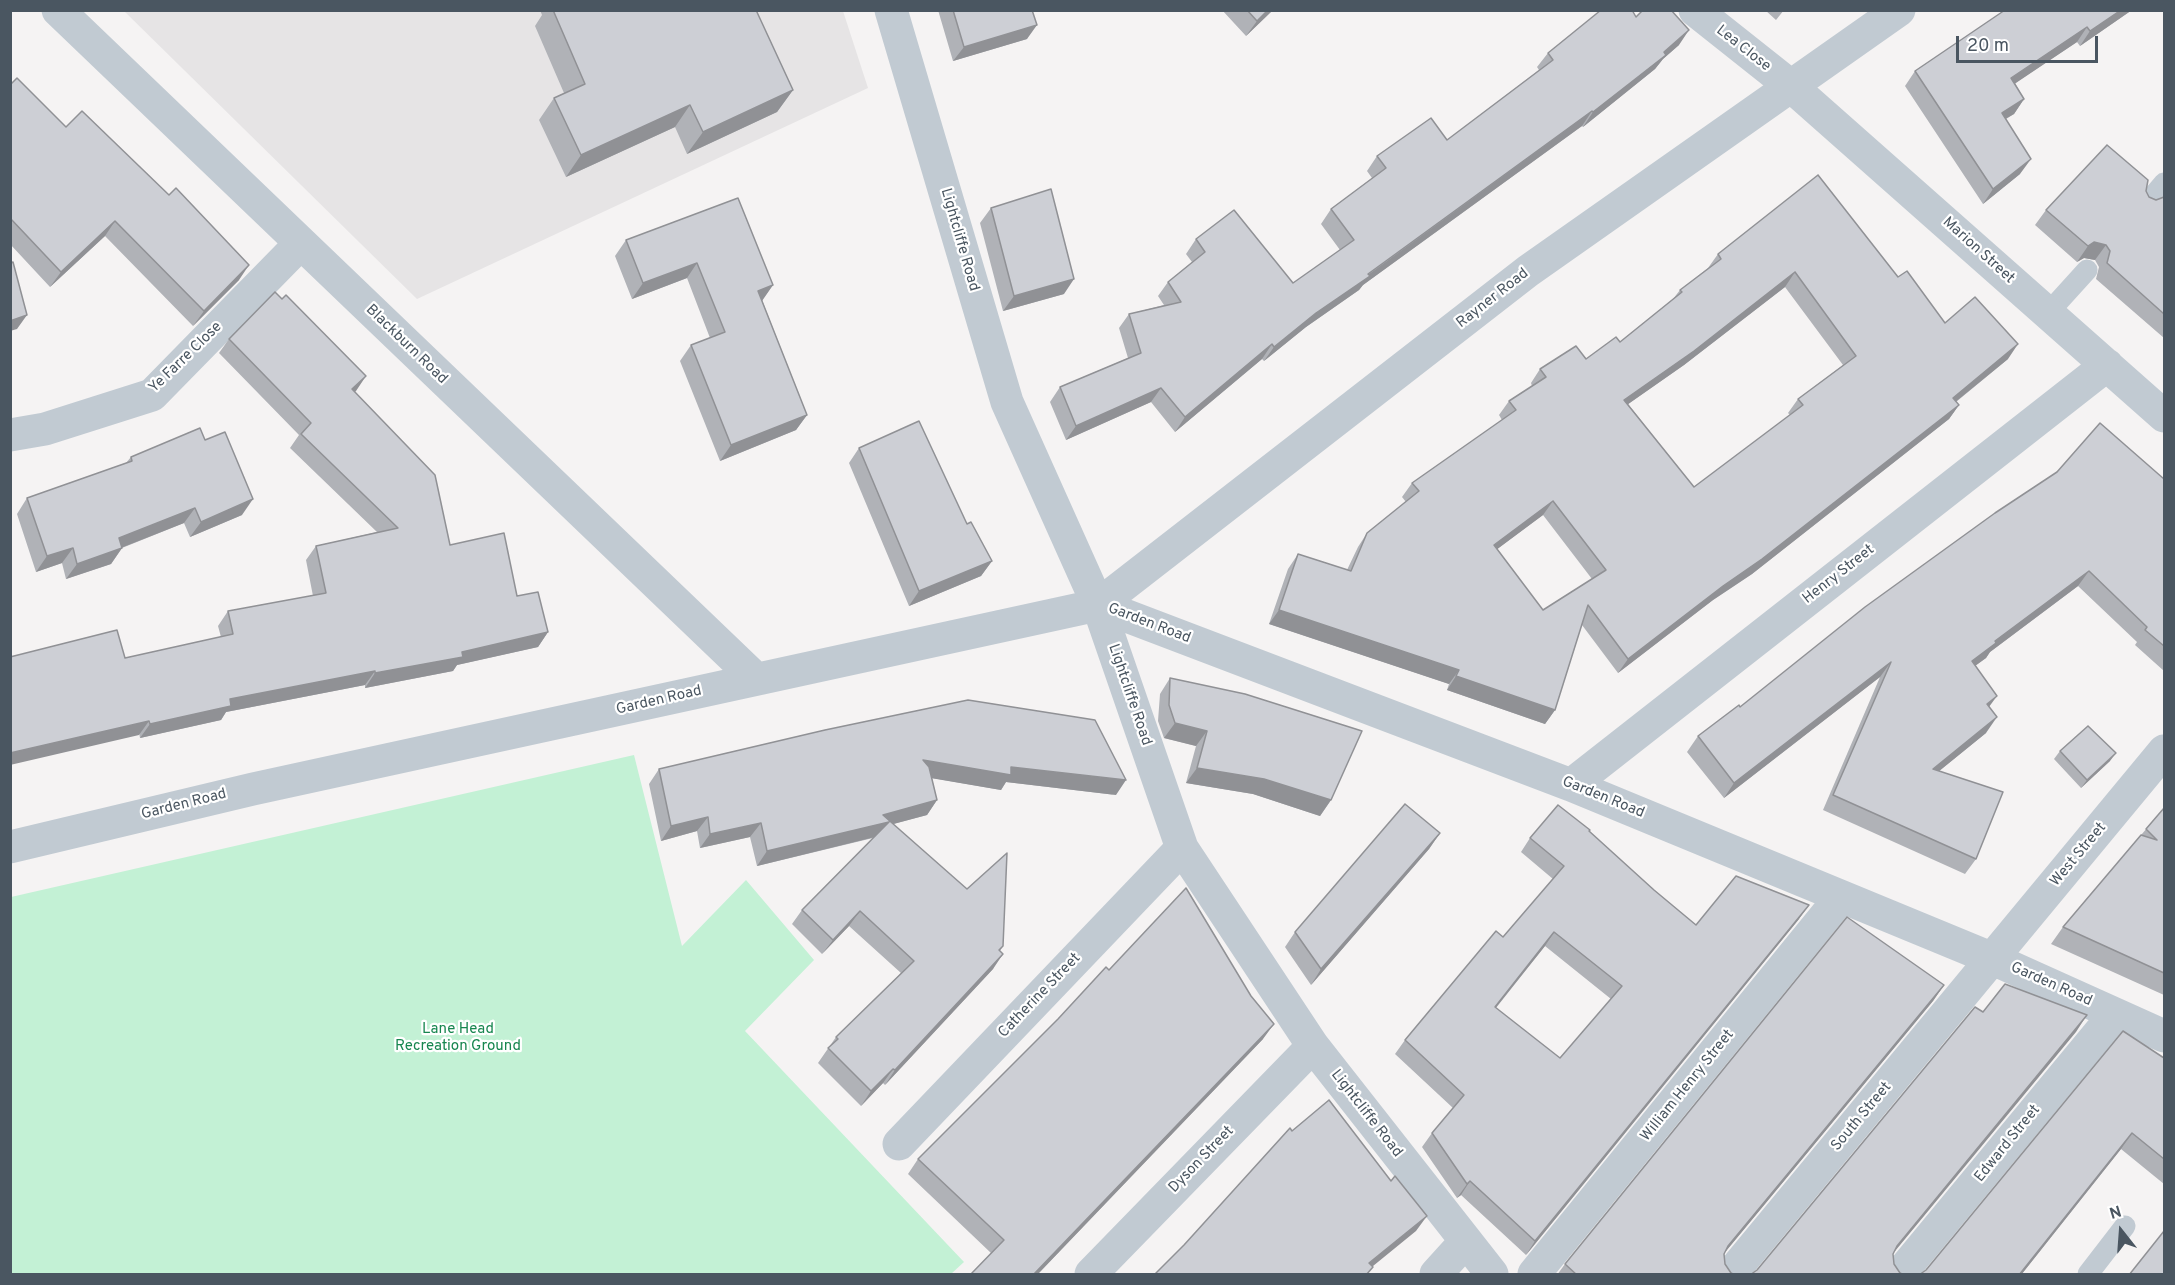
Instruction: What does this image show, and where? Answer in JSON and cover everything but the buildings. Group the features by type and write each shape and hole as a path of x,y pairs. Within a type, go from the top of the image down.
{"street":[{"name":"Blackburn Road","path":"58,10 756,679"},
{"name":"Lightcliffe Road","path":"891,10 1007,402 1098,605 1182,848 1313,1046 1492,1275"},
{"name":"Lea Close","path":"1695,10 1792,87"},
{"name":"Rayner Road","path":"1098,605 1528,271 1899,10"},
{"name":"Marion Street","path":"1792,87 2164,416"},
{"name":"Ye Farre Close","path":"10,435 45,429 152,395 300,244"},
{"name":"Henry Street","path":"1571,785 2107,365"},
{"name":"Garden Road","path":"10,847 253,789 1098,605 1571,785 1993,959 2164,1036"},
{"name":"West Street","path":"1993,959 2164,752"},
{"name":"Catherine Street","path":"899,1144 1182,848"},
{"name":"William Henry Street","path":"1534,1275 1841,897"},
{"name":"South Street","path":"1731,1275 1993,959"},
{"name":"Edward Street","path":"1900,1275 2115,1014"},
{"name":"Dyson Street","path":"1091,1275 1313,1046"},
{"path":"1436,1275 1465,1242"}],"lane":[{"path":"2147,203 2164,183"},
{"path":"2048,313 2087,270"},
{"path":"2088,1275 2125,1226"}],"shaded area":[{"path":"124,11 843,11 868,88 417,299"}],"green space":[{"name":"Lane Head Recreation Ground","path":"634,755 682,946 746,880 814,960 745,1031 964,1262 951,1274 11,1274 11,897"}]}
